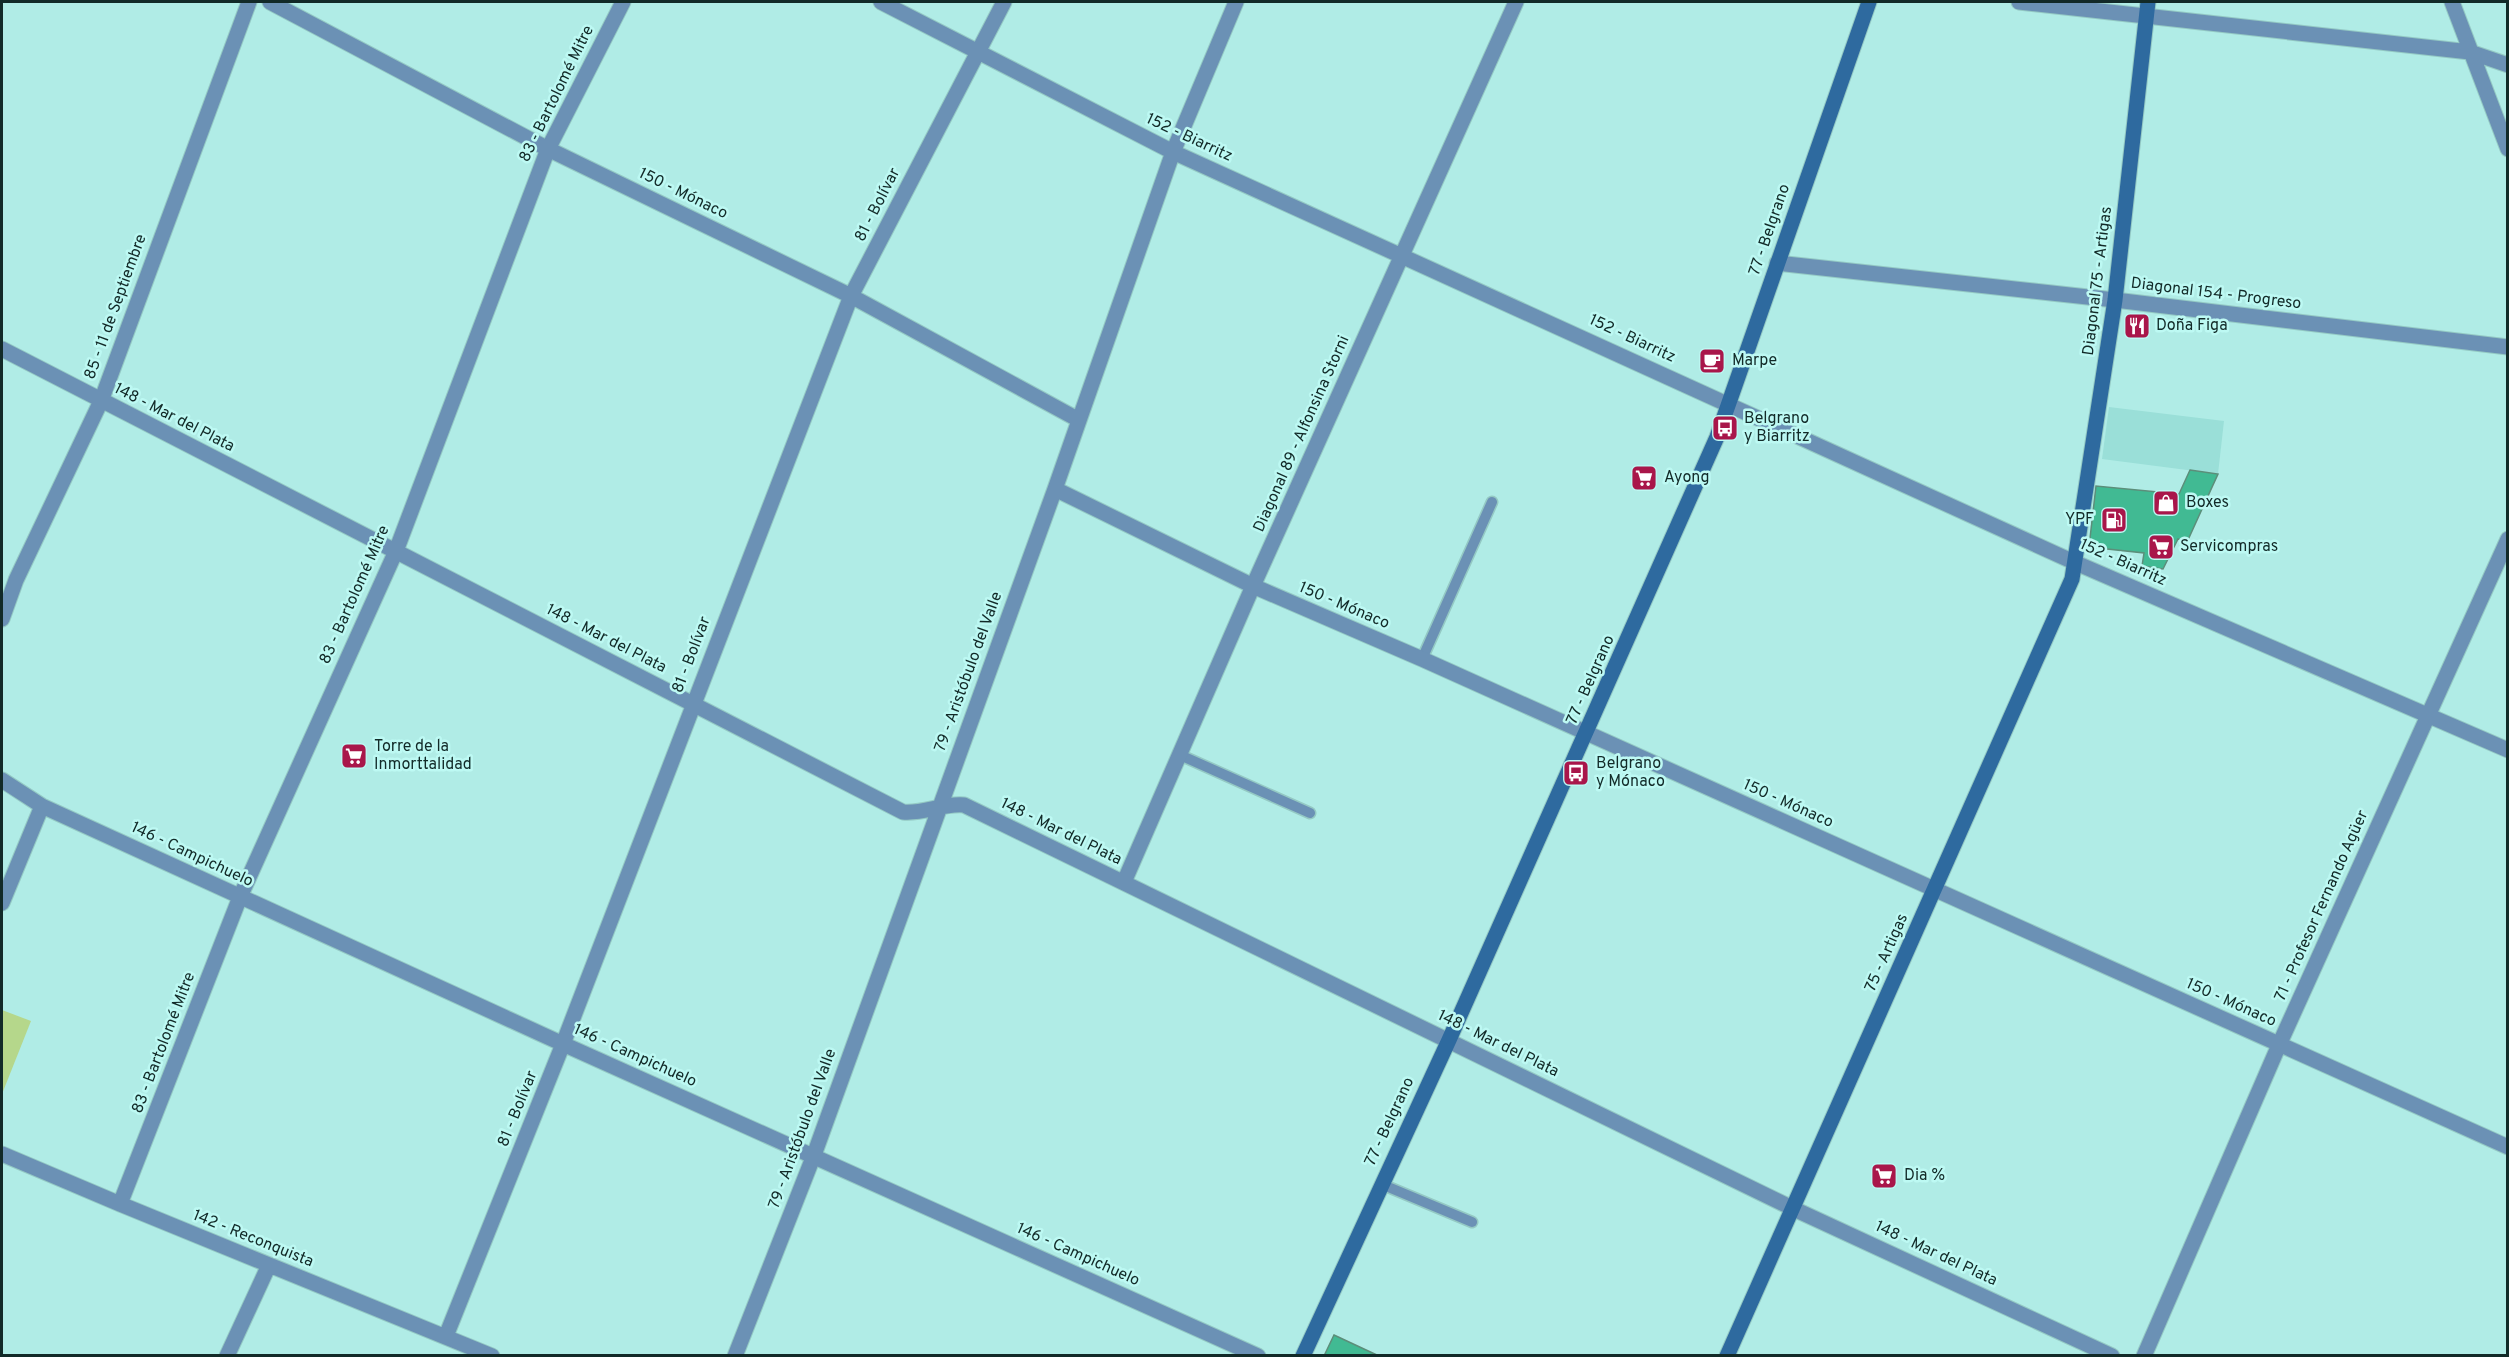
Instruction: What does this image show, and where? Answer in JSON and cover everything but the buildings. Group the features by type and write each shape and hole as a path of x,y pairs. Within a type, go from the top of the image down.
{"street":[{"name":"85 - 11 de Septiembre","path":"2,619 16,580 100,401 249,2"},
{"name":"150 - Mónaco","path":"270,2 548,149 852,296 1079,420"},
{"name":"83 - Bartolomé Mitre","path":"120,1204 240,897 396,551 548,149 623,2"},
{"name":"152 - Biarritz","path":"881,2 1173,152 2076,563 2508,750"},
{"name":"81 - Bolívar","path":"446,1336 563,1044 852,296 1004,2"},
{"name":"79 - Aristóbulo del Valle","path":"735,1356 814,1155 1055,489 1173,152 1236,2"},
{"name":"Diagonal 89 - Alfonsina Storni","path":"1124,882 1401,254 1516,2"},
{"name":"77 - Belgrano","path":"1302,1356 1449,1040 1587,734 1730,404 1869,2"},
{"path":"2019,2 2147,9 2470,52 2508,65"},
{"path":"2452,2 2508,149"},
{"name":"Diagonal 75 - Artigas","path":"2076,563 2115,300 2147,9"},
{"name":"Diagonal 154 - Progreso","path":"1777,263 2115,300 2508,347"},
{"name":"148 - Mar del Plata","path":"2,349 903,812 914,813 954,804 964,805 1794,1209 2112,1356"},
{"name":"150 - Mónaco","path":"1055,489 1254,586 1422,659 2508,1147"},
{"name":"71 - Profesor Fernando Agüer","path":"2144,1356 2279,1045 2508,539"},
{"name":"75 - Artigas","path":"1727,1356 2072,579 2076,563"},
{"name":"146 - Campichuelo","path":"2,780 42,806 240,897 1258,1356"},
{"path":"2,903 42,806"},
{"name":"142 - Reconquista","path":"2,1154 492,1356"},
{"path":"227,1356 268,1265"}],"lane":[{"path":"1422,659 1492,502"},
{"path":"1179,755 1310,813"},
{"path":"1381,1184 1472,1222"}],"shaded area":[{"path":"2109,407 2224,421 2218,474 2102,459"}],"green space":[{"path":"2,1010 31,1021 2,1094"}],"place":[{"name":"Doña Figa","path":"2137,326"},
{"name":"Marpe","path":"1712,361"},
{"name":"Belgrano y Biarritz","path":"1725,428"},
{"name":"Ayong","path":"1644,478"},
{"name":"Boxes","path":"2166,503"},
{"name":"YPF","path":"2114,520"},
{"name":"Servicompras","path":"2161,547"},
{"name":"Torre de la Inmorttalidad","path":"354,756"},
{"name":"Belgrano y Mónaco","path":"1576,773"},
{"name":"Dia %","path":"1884,1176"}]}
